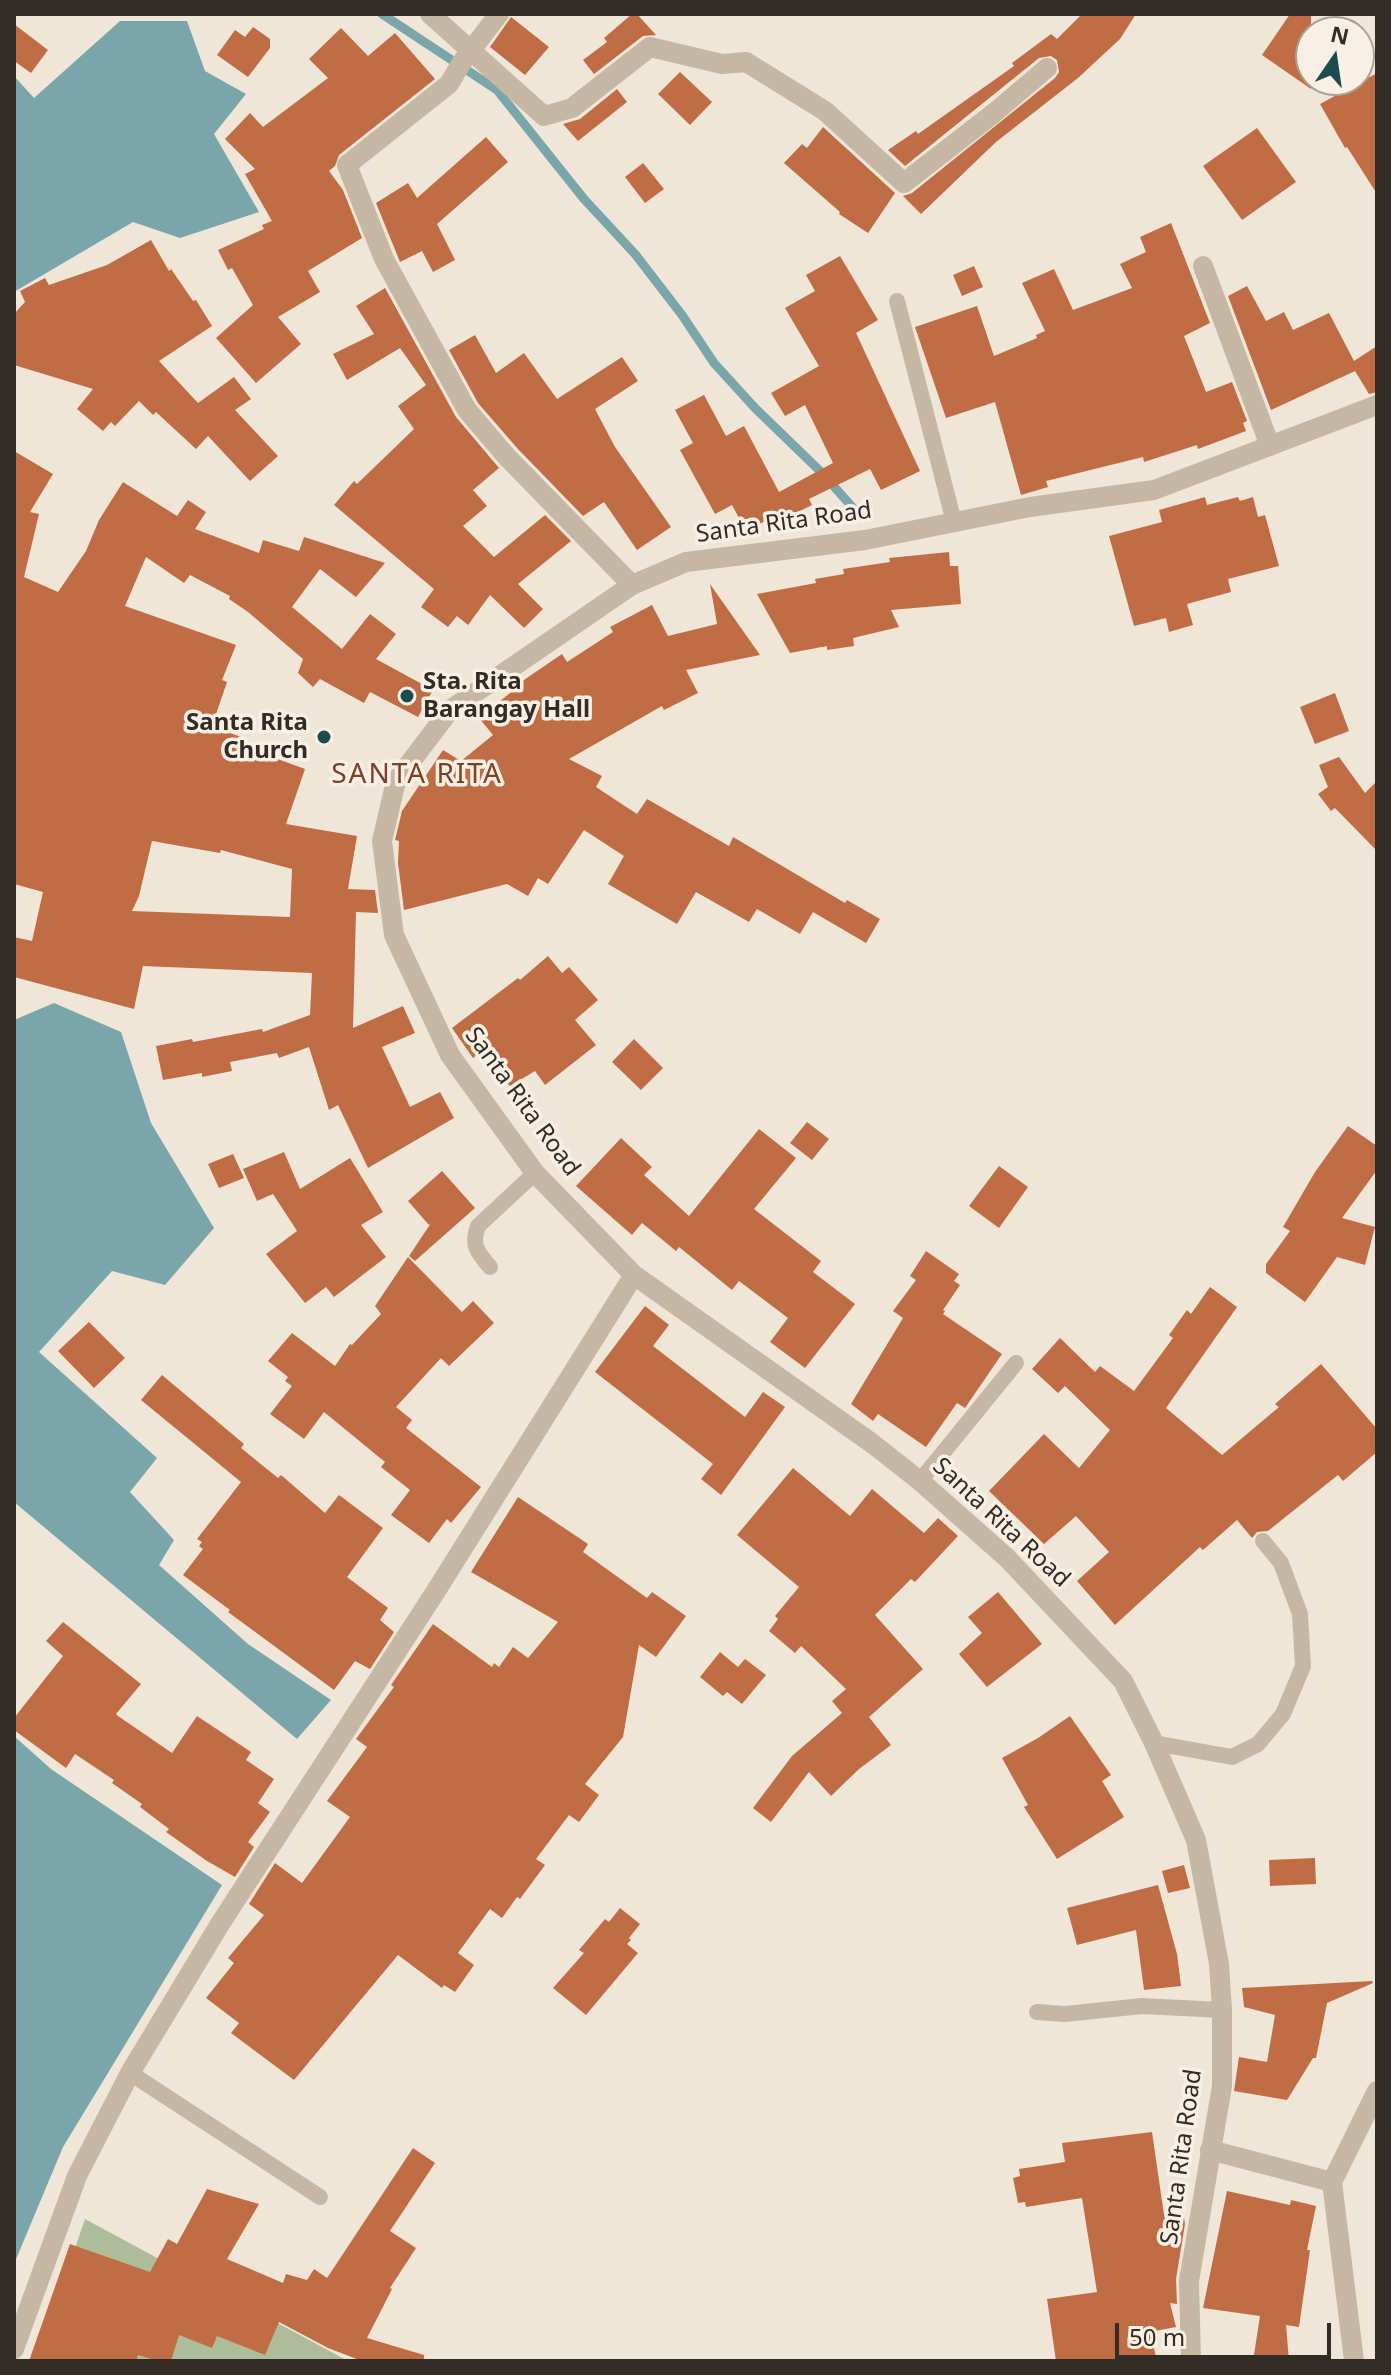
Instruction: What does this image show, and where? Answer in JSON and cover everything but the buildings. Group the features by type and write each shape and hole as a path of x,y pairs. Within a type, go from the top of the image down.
{"street":[{"path":"430,14 466,56 544,116 572,108 650,47 722,64 746,62 825,111 904,183 1047,68"},
{"path":"499,14 466,56 449,84 347,165 384,259 467,410 507,457 632,585"},
{"path":"1203,266 1270,446"},
{"name":"Santa Rita Road","path":"1191,2361 1189,2281 1222,2086 1219,1964 1196,1840 1123,1681 1007,1558 920,1481 634,1275 535,1173 450,1055 394,935 382,841 396,781 450,710 632,585 686,562 865,540 1030,507 1154,490 1377,405"},
{"path":"14,2349 77,2176 130,2073 220,1924 402,1645 634,1275"},
{"path":"1354,2361 1332,2182 1377,2091"},
{"path":"1210,2150 1332,2182"}],"lane":[{"path":"897,301 954,522"},
{"path":"490,1267 475,1250 474,1238 478,1226 535,1173"},
{"path":"920,1481 1016,1363"},
{"path":"1154,1743 1232,1757 1258,1744 1283,1714 1303,1666 1300,1614 1281,1563 1263,1541"},
{"path":"1037,2012 1065,2014 1142,2006 1222,2010"},
{"path":"130,2073 320,2197"}],"green space":[{"path":"85,2219 348,2361 36,2361"}],"water":[{"path":"120,21 187,21 205,71 246,94 214,134 259,212 180,238 133,222 14,292 14,76 34,98"},
{"path":"54,1003 121,1032 151,1123 214,1228 165,1285 112,1271 39,1352 157,1458 130,1492 174,1540 159,1565 248,1644 331,1700 297,1739 14,1502 14,1020"},
{"path":"14,1736 51,1769 222,1885 63,2147 14,2264"}],"waterway":[{"path":"382,14 497,90 584,199 635,254 714,363 854,509"}],"place":[{"name":"Sta. Rita Barangay Hall","path":"407,696"},
{"name":"Santa Rita Church","path":"324,737"}],"district":[{"name":"SANTA RITA","path":"417,775"}]}
